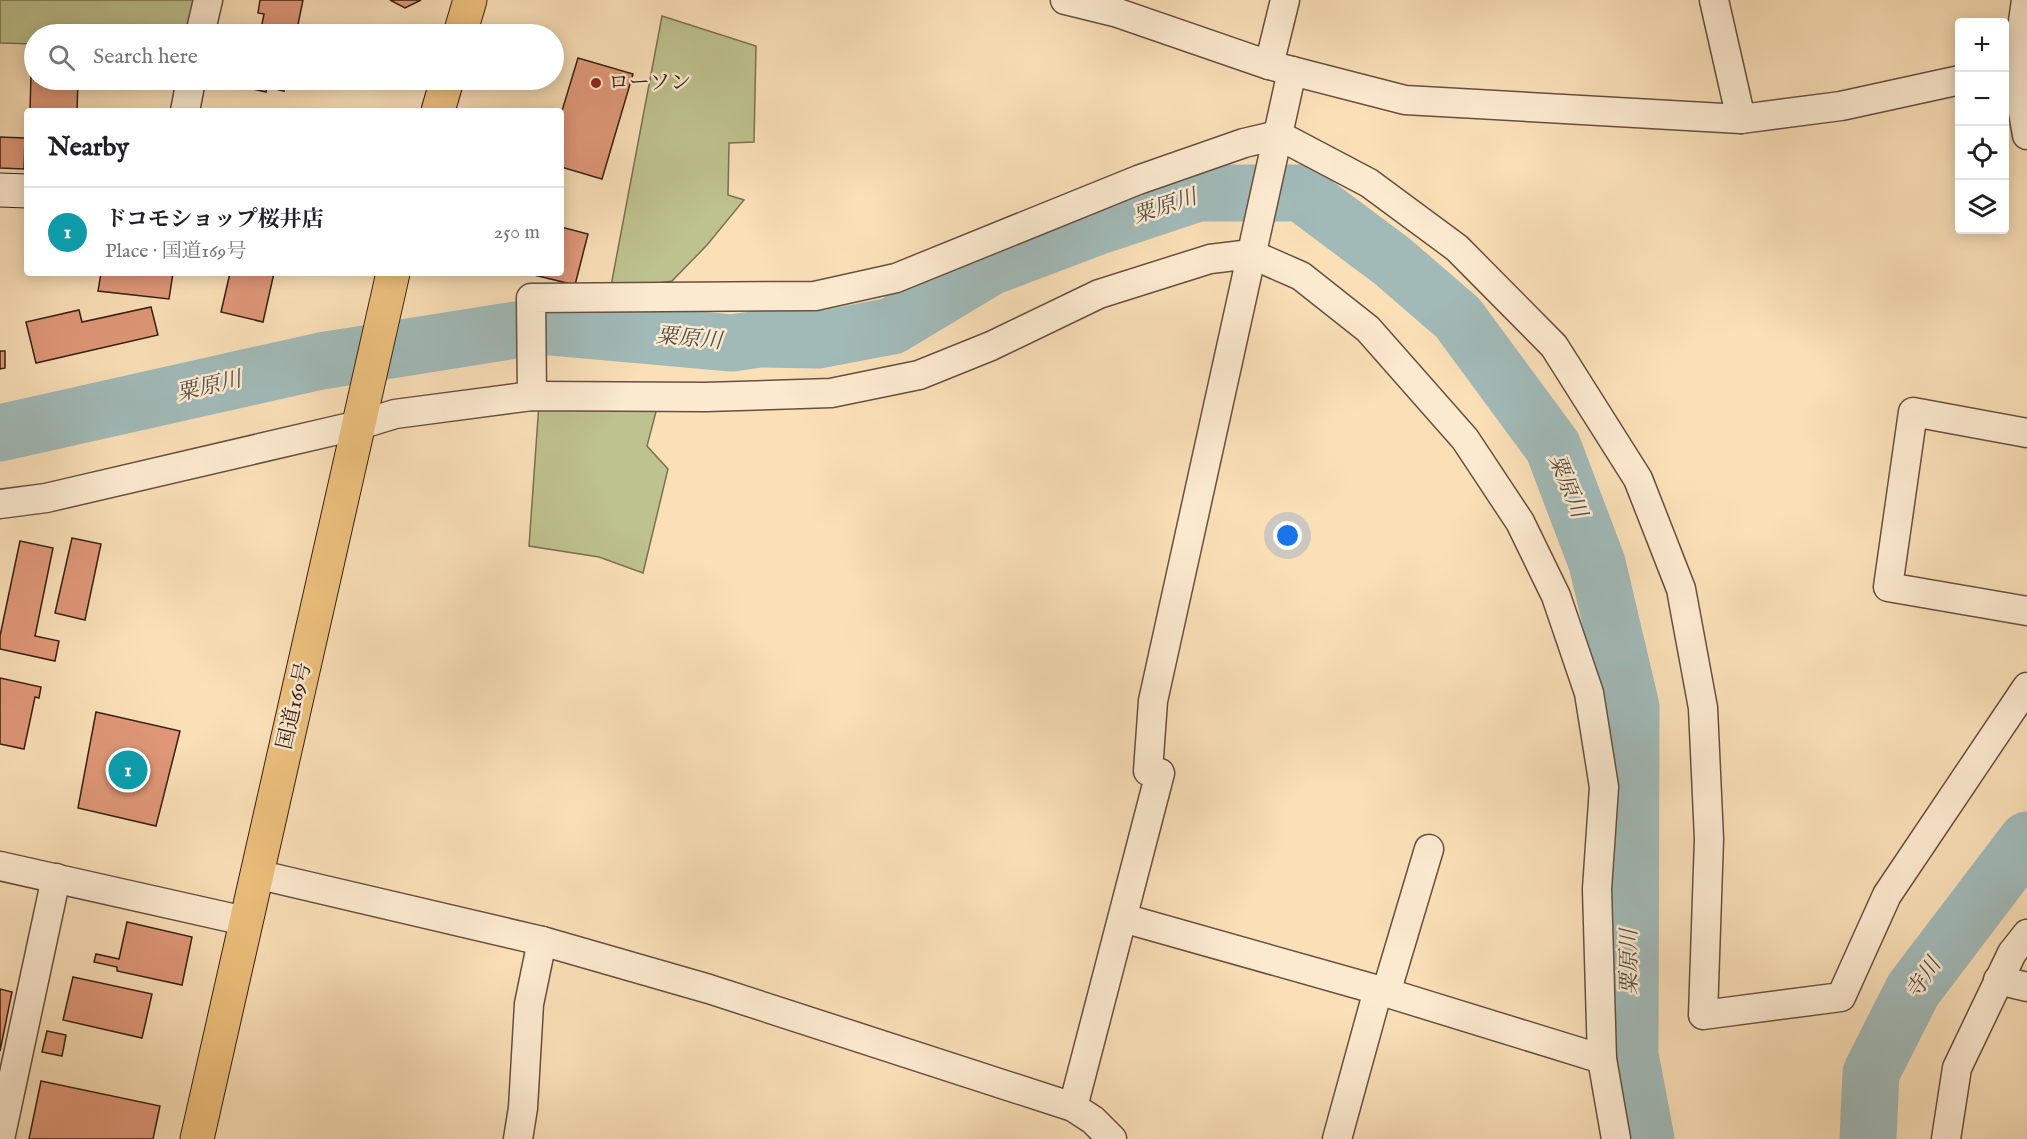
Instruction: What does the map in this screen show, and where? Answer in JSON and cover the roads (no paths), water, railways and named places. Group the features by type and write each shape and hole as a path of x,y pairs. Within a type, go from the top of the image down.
{"highway":[{"path":"463,24 470,0"},
{"path":"439,108 444,90"},
{"name":"国道169号","path":"197,1139 392,276"}],"main road":[{"path":"0,190 24,191"}],"street":[{"path":"202,24 208,0"},
{"path":"1065,0 1118,13 1280,68 1405,100 1584,112 1741,119 1841,106 1955,81"},
{"path":"1073,1107 1160,773 1148,771 1153,701 1277,141 1285,0"},
{"path":"1714,0 1741,119"},
{"path":"2026,0 2016,72 2027,135"},
{"path":"186,108 189,90"},
{"path":"532,391 531,298 815,296 896,278 1138,180 1244,143 1277,141 1369,183 1457,248 1554,346 1638,479 1681,589 1703,708 1709,839 1703,1015 1840,997 1887,895 2027,687"},
{"path":"0,504 46,498 361,412 395,414 532,391 706,396 831,393 919,375 992,346 1099,294 1210,259 1252,251 1301,276 1368,330 1465,439 1520,522 1556,596 1589,693 1604,787 1597,889 1602,1059 1616,1139"},
{"path":"2027,434 1913,412 1888,587 2027,611"},
{"path":"1337,1139 1429,849"},
{"path":"0,866 245,921"},
{"path":"256,874 542,940 709,988 1073,1107 1093,1120 1112,1139"},
{"path":"0,1139 56,878"},
{"path":"1123,918 1382,992 1602,1059"},
{"path":"1946,1139 1957,1068 2012,953 2027,934"},
{"path":"518,1139 523,1108 529,1004 542,940"},
{"path":"1998,980 2027,987"}],"waterway":[{"name":"粟原川","path":"0,433 321,361 541,326 732,343 759,339 818,340 892,326 990,267 1096,227 1198,193 1301,193 1392,261 1458,318 1553,447 1597,563 1631,707 1630,1055 1646,1139"},
{"name":"寺川","path":"1868,1139 1871,1073 1913,990 2027,840"}],"place":[{"name":"ローソン","path":"596,83"},
{"name":"ドコモショップ桜井店","path":"128,770"}]}
